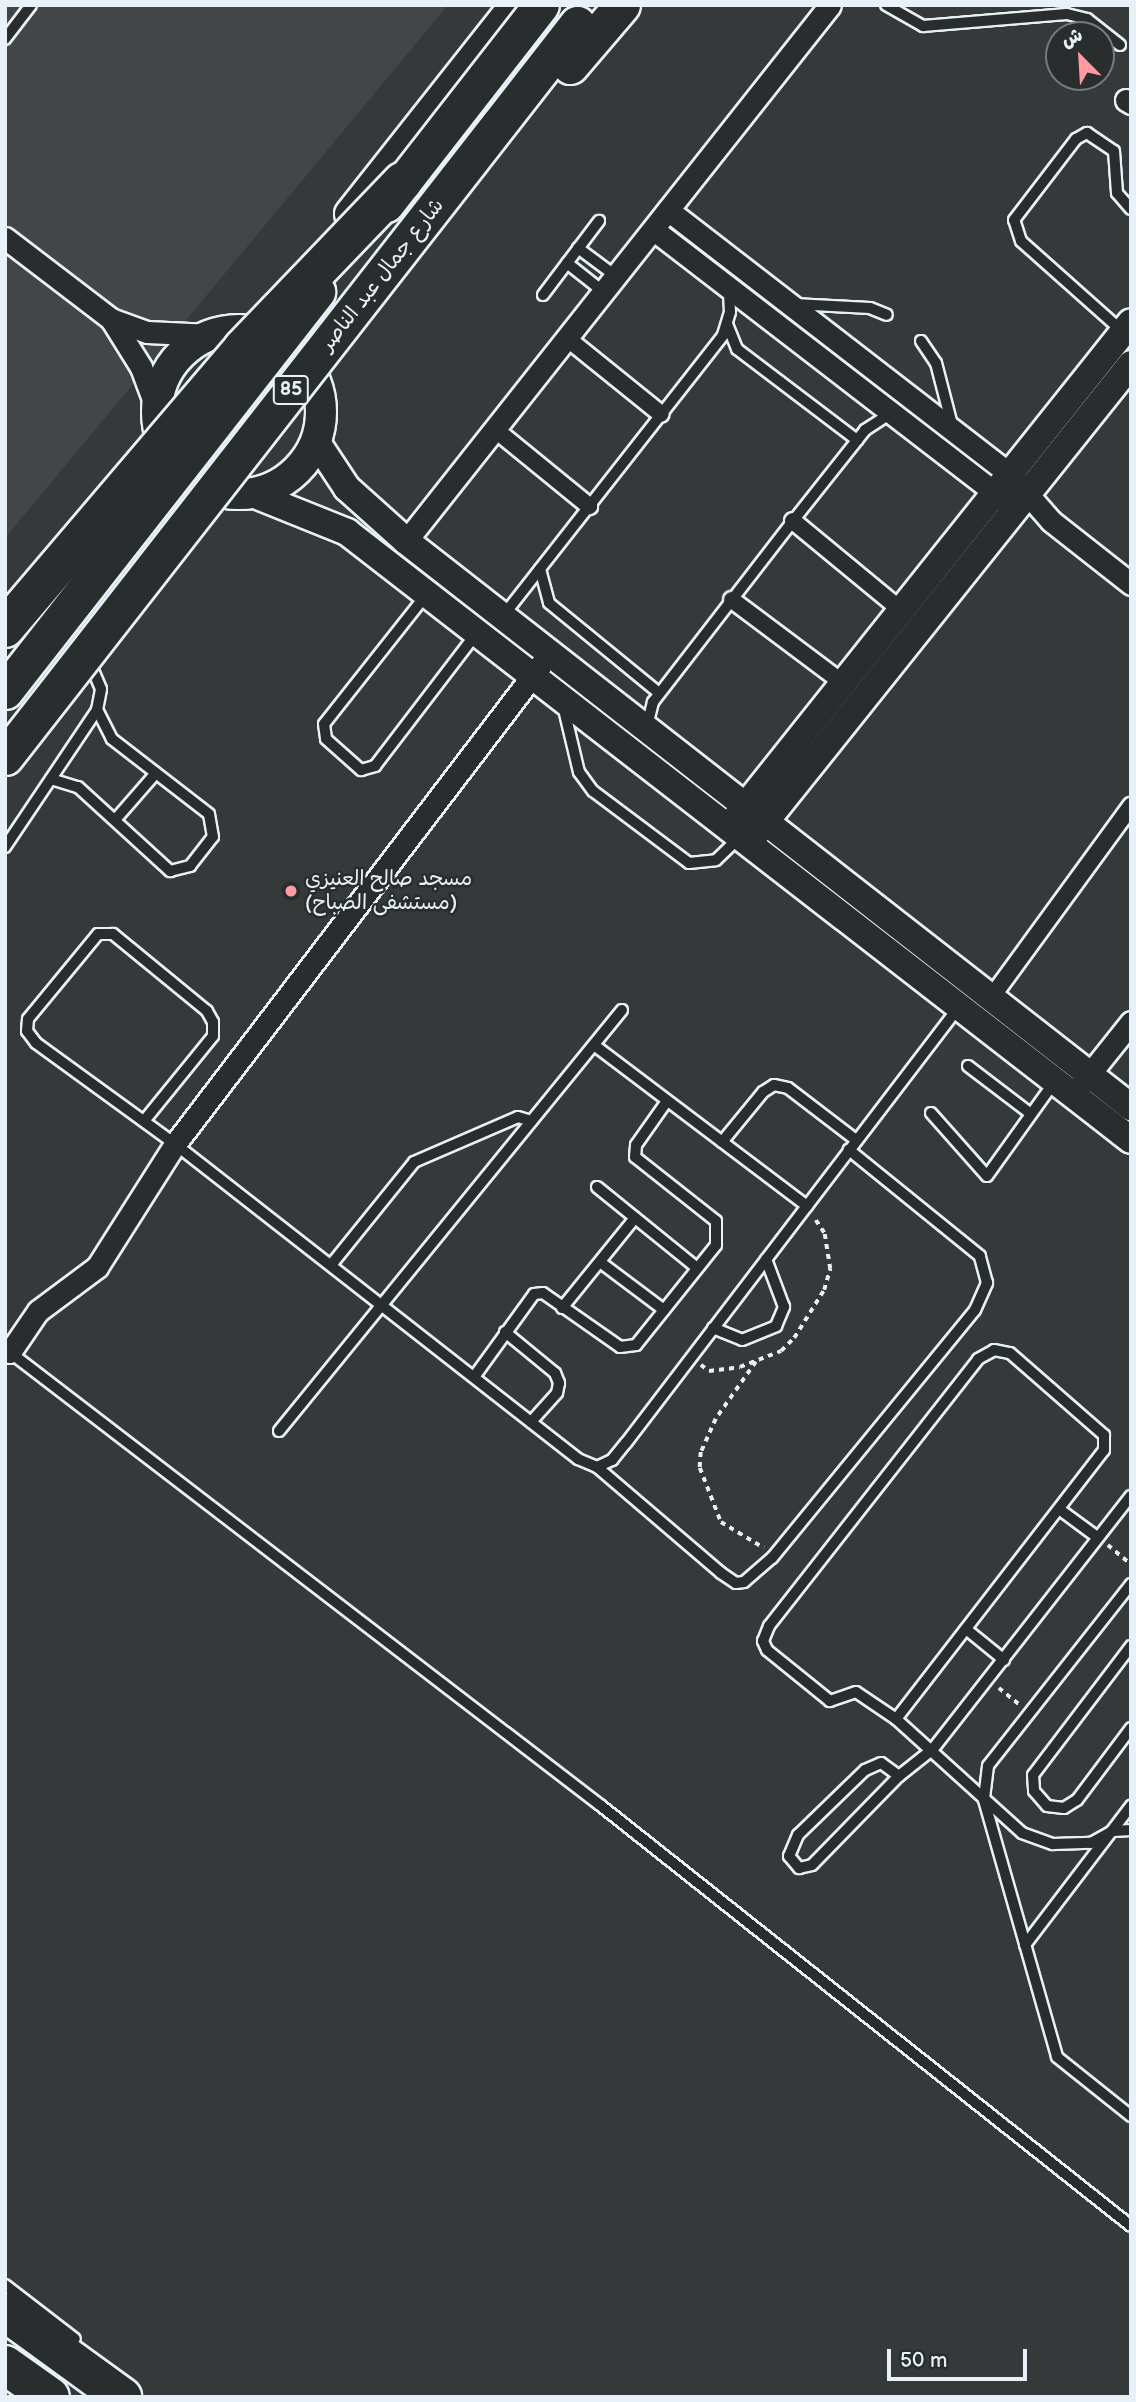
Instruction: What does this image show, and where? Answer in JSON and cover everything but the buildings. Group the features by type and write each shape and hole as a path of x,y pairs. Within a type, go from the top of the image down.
{"highway":[{"name":"شارع جمال عبد الناصر","path":"5,691 541,5"},
{"path":"445,193 523,120 622,5"},
{"name":"شارع جمال عبد الناصر","path":"5,757 577,24"},
{"path":"5,628 243,348 403,181"},
{"path":"5,2312 122,2397"},
{"path":"5,2365 50,2397"}],"main road":[{"path":"5,660 149,476 158,450 158,417 169,370 187,349 280,304 514,5"},
{"path":"5,768 197,523 215,507 288,477 316,441 319,395 335,357 609,5"},
{"path":"222,333 257,332 286,344 308,366 319,395"},
{"path":"158,417 169,453 188,476 216,490 245,494"}],"street":[{"path":"406,541 497,431 830,5"},
{"path":"668,210 953,431 1013,492"},
{"path":"654,230 891,413 1013,492 1131,584"},
{"path":"5,238 111,319 147,332 222,333"},
{"path":"111,319 141,367 158,417"},
{"path":"800,344 816,323"},
{"path":"739,836 1013,492 1119,364 1127,327"},
{"path":"568,340 661,414"},
{"path":"843,377 859,357"},
{"path":"497,431 589,506"},
{"path":"316,441 347,488 406,541 755,815 824,884"},
{"path":"755,815 843,683 901,610 1013,492"},
{"path":"245,494 346,532 739,836 824,884 975,997 1131,1140"},
{"path":"793,522 901,610"},
{"path":"732,600 843,683"},
{"path":"8,1350 38,1311 97,1267 175,1144 549,654"},
{"path":"571,705 594,689"},
{"path":"975,997 1131,806"},
{"path":"1072,1084 1129,1025"},
{"path":"1072,1084 1131,1107"}],"lane":[{"path":"5,39 31,5"},
{"path":"886,5 923,26 1068,14 1087,19 1121,45"},
{"path":"1127,327 1021,241 1014,220 1076,139 1087,133 1117,157 1117,193 1131,209"},
{"path":"543,295 599,221"},
{"path":"578,248 611,285"},
{"path":"567,263 611,285"},
{"path":"729,290 727,324 737,349 857,440"},
{"path":"791,304 870,308 887,315"},
{"path":"502,617 661,414 727,324"},
{"path":"921,341 936,363 953,431"},
{"path":"649,732 647,714 659,693 857,440 891,413"},
{"path":"540,569 550,603 659,693"},
{"path":"427,593 324,724 326,740 362,770 374,765 477,632"},
{"path":"5,847 97,710 101,690 89,661"},
{"path":"571,705 579,772 593,791 689,863 716,860 739,836"},
{"path":"51,779 72,783 170,871 190,866 213,837 212,818 112,739 97,710"},
{"path":"115,820 156,773"},
{"path":"144,1122 213,1036 213,1022 207,1011 113,934 98,934 28,1019 27,1031 36,1043 144,1122 175,1144 578,1459 597,1467 736,1583 755,1577 776,1553 975,1310 987,1283 987,1272 968,1242 849,1150"},
{"path":"597,1467 612,1460 856,1140 975,997"},
{"path":"279,1431 622,1010"},
{"path":"594,1045 807,1206"},
{"path":"968,1066 1031,1114"},
{"path":"931,1113 987,1176 1031,1114 1072,1084"},
{"path":"722,1142 762,1092 774,1085 788,1088 856,1140"},
{"path":"474,1377 534,1294 543,1293 600,1336 628,1348 664,1310 716,1245 716,1221 635,1157 636,1145 667,1101"},
{"path":"331,1265 414,1162 518,1117 531,1121"},
{"path":"597,1187 697,1268"},
{"path":"562,1308 635,1218"},
{"path":"713,1328 742,1340 776,1326 784,1307 766,1258"},
{"path":"600,1262 664,1310"},
{"path":"505,1332 555,1373 559,1382 557,1393 531,1422"},
{"path":"8,1350 600,1805 1131,2226"},
{"path":"896,1719 1104,1451 1104,1435 1010,1353 994,1350 978,1359 769,1626 763,1641 767,1650 830,1701 856,1692 896,1719 933,1749 1022,1833 1053,1844 1091,1843 1113,1831 1131,1830"},
{"path":"899,1776 881,1763 865,1770 798,1835 789,1856 799,1868 813,1866 899,1776 933,1749 1131,1496"},
{"path":"1059,1510 1097,1537"},
{"path":"1131,1584 988,1766 984,1800 1057,2057 1131,2116"},
{"path":"966,1629 1004,1660"},
{"path":"1131,1646 1033,1775 1034,1791 1047,1805 1064,1808 1077,1800 1131,1728"},
{"path":"1025,1945 1131,1806"},
{"path":"5,2286 82,2345"}],"path":[{"path":"757,1360 716,1419 701,1452 700,1468 721,1522 749,1542 776,1553"},
{"path":"1097,1537 1131,1564"},
{"path":"989,1680 1030,1713"}],"shaded area":[{"path":"5,5 448,5 5,538"}],"place":[{"name":"مسجد صالح العنيزي (مستشفى الصباح)","path":"291,891"}]}
